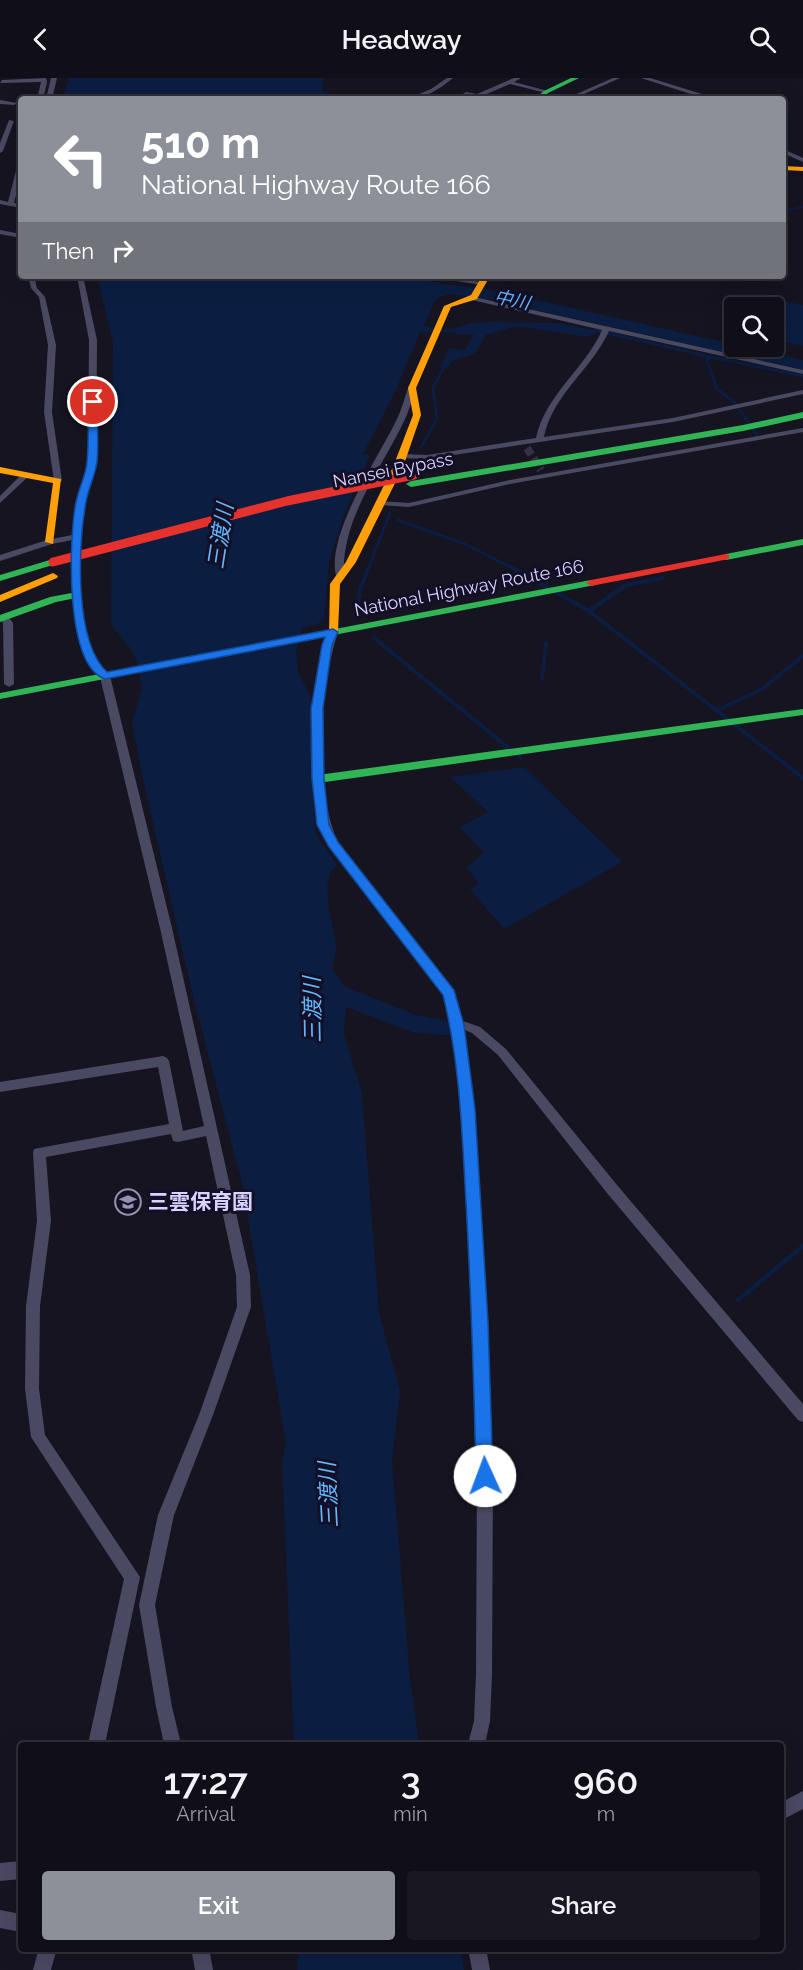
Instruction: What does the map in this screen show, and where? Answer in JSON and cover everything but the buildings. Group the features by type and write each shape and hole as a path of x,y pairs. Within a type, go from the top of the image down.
{"main road":[{"path":"546,96 576,78"},
{"path":"786,168 803,169"},
{"path":"333,632 335,584 351,562 402,456 417,416 412,388 448,306 481,286"},
{"name":"Nansei Bypass","path":"0,599 53,568 88,553 287,501 413,480 803,406"},
{"name":"Nansei Bypass","path":"752,415 803,415"},
{"path":"0,470 57,481 50,542"},
{"name":"Nansei Bypass","path":"53,568 413,480"},
{"name":"National Highway Route 166","path":"0,696 803,542"},
{"path":"0,578 53,568"},
{"path":"0,584 53,568"},
{"path":"0,591 53,568"},
{"path":"2,618 54,599 77,595"},
{"path":"318,779 803,712"}],"street":[{"path":"50,96 54,78"},
{"path":"407,96 439,78"},
{"path":"418,96 433,90 450,78"},
{"path":"486,96 519,78"},
{"path":"575,96 617,78"},
{"path":"644,78 700,96"},
{"path":"3,81 43,79 41,96"},
{"path":"510,82 546,96"},
{"path":"0,102 14,103"},
{"path":"0,151 10,121"},
{"path":"786,152 803,160"},
{"path":"11,204 18,175"},
{"path":"0,202 18,203"},
{"path":"0,232 18,235"},
{"path":"32,279 34,288 42,297 52,345 48,412 57,481"},
{"path":"81,279 93,340 92,464 81,501 76,537 77,595 82,635 96,667 105,676 243,1275 244,1307 206,1415 166,1515 147,1605 164,1707 173,1742"},
{"path":"441,279 481,286 605,331 803,372"},
{"path":"540,440 540,433 556,401 600,343 605,331"},
{"path":"340,577 337,564 344,539 374,467 400,421 412,388"},
{"path":"402,456 427,457 526,445 540,440 681,429 752,415 803,392"},
{"path":"681,429 698,448"},
{"path":"379,503 409,505 543,473 803,430"},
{"path":"0,501 26,475"},
{"path":"0,558 50,542 76,537"},
{"path":"2,618 8,623 9,684"},
{"path":"333,632 327,645 317,709 318,779 326,832 450,993 458,1025 468,1109 480,1322 485,1476 484,1674 482,1721 477,1742"},
{"path":"458,1025 476,1030 502,1052 612,1189 803,1415"},
{"path":"0,1087 163,1061 178,1137 211,1130"},
{"path":"96,1742 132,1578 38,1437 32,1389 33,1306 44,1221 39,1153 177,1128"},
{"path":"784,1810 803,1800"},
{"path":"0,1872 18,1870"},
{"path":"0,1919 18,1922"},
{"path":"42,1970 47,1952"},
{"path":"201,1952 204,1970"},
{"path":"478,1952 481,1970"}],"water":[{"path":"69,78 323,78 322,91 340,96 64,96"},
{"name":"三渡川","path":"98,279 417,279 474,289 470,295 450,294 438,298 431,309 424,326 431,327 429,333 420,332 396,390 363,454 370,455 345,512 329,562 324,619 316,625 302,628 296,653 298,672 311,698 311,776 316,835 337,865 331,872 327,893 336,949 332,968 344,986 416,1015 450,1022 453,1036 415,1033 346,1007 344,1034 362,1094 379,1313 400,1391 392,1462 410,1679 419,1742 294,1742 282,1461 286,1443 242,1183 194,1000 132,723 142,688 137,662 131,649 111,625 113,343"},
{"path":"784,301 803,305 803,346 784,342"},
{"path":"491,322 558,323 598,331 589,337 517,326 486,335 474,354 453,360 447,368 440,367 449,348 465,350 474,334 457,334 454,331 455,328"},
{"path":"524,767 622,862 504,929 470,889 479,884 466,867 484,853 460,827 488,812 450,777"},
{"path":"298,1952 461,1952 464,1970 297,1970"}],"waterway":[{"path":"786,210 803,207"},
{"name":"中川","path":"434,288 493,295 803,365"},
{"path":"424,330 457,331"},
{"path":"594,330 711,357"},
{"path":"711,357 803,376"},
{"path":"711,357 707,360 717,389 734,402 757,435"},
{"path":"421,448 437,418 433,388 446,363"},
{"path":"368,569 390,513"},
{"path":"398,520 467,545 514,569"},
{"path":"356,617 360,589 369,567"},
{"path":"511,567 589,611"},
{"path":"589,611 626,585 663,578"},
{"path":"589,611 803,778"},
{"path":"374,638 521,758"},
{"path":"542,679 546,643"},
{"path":"718,710 762,689 803,656"},
{"path":"738,1300 803,1246"}],"tunnel":[{"path":"527,448 541,470"}],"traffic: fast":[{"path":"541,96 576,78"},
{"path":"411,484 743,428 803,415"},
{"path":"726,557 803,542"},
{"path":"0,578 53,562"},
{"path":"0,696 591,583"},
{"path":"0,619 54,599 77,595"},
{"path":"318,779 803,712"}],"traffic: slow":[{"path":"786,168 803,169"},
{"path":"333,632 335,584 351,562 398,467 417,415 412,388 448,306 474,297 484,279"},
{"path":"0,470 58,481 50,542"},
{"path":"0,599 53,576"}],"traffic: jam":[{"path":"53,562 287,501 414,475"},
{"path":"591,583 726,557"}],"place":[{"name":"三雲保育園","path":"128,1202"}],"route":[{"path":"93,402 92,464 81,501 76,537 77,587 82,635 96,667 105,676 333,632 327,645 317,709 318,779 323,825 333,844 450,993 458,1025 468,1109 480,1322 485,1476"}]}
